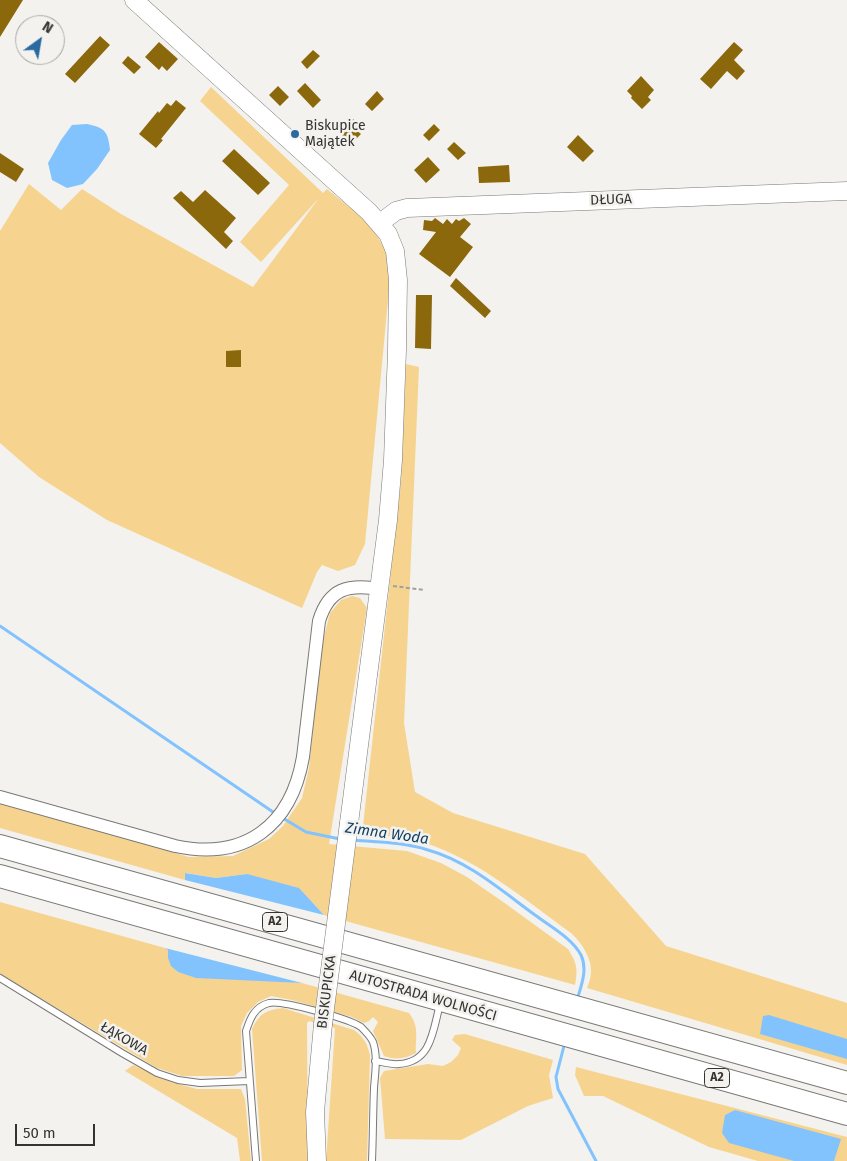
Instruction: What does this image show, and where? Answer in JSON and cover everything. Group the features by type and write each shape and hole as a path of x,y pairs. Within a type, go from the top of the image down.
{"highway":[{"name":"A2","path":"0,846 847,1083"},
{"name":"AUTOSTRADA WOLNOŚCI","path":"0,876 847,1114"}],"main road":[{"path":"134,0 293,142 380,223"},
{"name":"DŁUGA","path":"380,223 396,211 407,208 847,191"},
{"name":"BISKUPICKA","path":"317,1161 316,1112 323,1024 380,587 393,460 398,270 396,251 380,223"}],"street":[{"path":"0,796 197,850 211,850 234,846 254,838 280,815 290,800 299,779 322,610 329,600 342,590 354,586 380,587"}],"lane":[{"name":"ŁĄKOWA","path":"0,978 122,1054 157,1073 178,1080 200,1083 249,1081"},
{"path":"375,1061 398,1064 410,1062 422,1056 430,1043 440,1000"},
{"path":"256,1161 246,1031 250,1018 256,1010 269,1003 286,1004 349,1022 360,1027 373,1042 375,1061 372,1161"}],"path":[{"path":"380,587 424,590"}],"shaded area":[{"path":"211,87 323,193 327,189 369,223 387,252 390,279 365,544 355,565 338,571 322,565 317,572 302,608 107,520 39,477 0,443 0,231 29,184 61,210 82,189 121,214 253,287 319,198 261,262 240,242 289,185 200,101"},
{"path":"406,364 419,367 404,723 415,792 453,813 585,854 666,946 847,1003 847,1065 587,988 591,976 590,961 578,941 571,933 495,878 455,855 433,846 393,836 362,835 401,481"},
{"path":"352,596 360,598 367,608 329,844 407,851 441,863 467,877 568,949 576,966 575,985 324,915 313,903 247,874 216,878 186,873 185,880 0,828 0,803 189,857 233,856 269,839 283,826 302,798 309,768 321,648 330,613 341,600"},
{"path":"0,902 165,948 168,950 170,962 178,972 302,983 409,1013 416,1028 416,1053 400,1058 384,1056 373,1031 378,1022 373,1017 364,1023 352,1017 271,996 258,1002 247,1013 241,1026 242,1070 234,1076 182,1076 157,1068 0,974"},
{"path":"283,1008 354,1030 365,1042 370,1056 367,1161 326,1161 335,1028 309,1021 307,1023 308,1161 262,1161 252,1029 264,1013"},
{"path":"465,1034 553,1060 549,1075 553,1098 528,1106 461,1140 385,1139 380,1078 384,1071 428,1064 443,1066 451,1062 458,1055 461,1048 452,1040 455,1035"},
{"path":"133,1065 171,1082 197,1089 241,1089 245,1099 251,1161 240,1161 237,1138 125,1071"},
{"path":"576,1067 847,1137 847,1161 758,1161 709,1147 603,1096 584,1096 575,1075"}],"water":[{"path":"87,124 105,131 110,150 97,169 83,184 67,188 52,180 48,163 72,125"},
{"path":"185,873 216,878 247,874 299,888 324,915 185,880"},
{"path":"165,948 302,983 196,978 178,972 171,966 168,950"},
{"path":"769,1015 847,1039 847,1059 760,1034 763,1016"},
{"path":"735,1110 841,1139 834,1161 794,1161 729,1143 722,1133 725,1115"}],"building":[{"path":"0,0 23,0 0,37"},
{"path":"100,36 110,45 75,83 65,74"},
{"path":"159,42 178,59 167,71 162,66 159,70 145,57"},
{"path":"734,42 743,50 734,60 745,71 737,80 727,71 711,89 700,79"},
{"path":"313,50 320,56 307,69 301,62"},
{"path":"128,56 141,67 134,74 122,63"},
{"path":"641,76 654,90 648,97 651,100 642,109 627,91"},
{"path":"305,83 321,100 313,108 297,91"},
{"path":"278,86 289,97 280,106 269,95"},
{"path":"377,91 384,99 372,111 365,104"},
{"path":"176,100 186,108 156,148 139,134 158,111 159,113 167,103 171,106"},
{"path":"353,119 359,125 355,129 361,134 351,144 340,133"},
{"path":"434,124 440,130 429,141 423,135"},
{"path":"578,135 594,151 583,162 567,147"},
{"path":"454,142 466,153 458,160 447,149"},
{"path":"234,149 270,183 258,195 222,161"},
{"path":"0,153 24,169 16,182 0,172"},
{"path":"428,157 440,170 426,183 414,170"},
{"path":"509,165 510,182 479,183 478,167"},
{"path":"205,190 236,218 224,232 233,241 226,249 173,198 181,191 193,202"},
{"path":"435,218 443,224 447,219 452,224 456,219 459,221 464,218 471,224 460,237 473,247 450,277 419,254 436,232 423,230 424,220 432,221"},
{"path":"456,278 491,311 485,318 450,286"},
{"path":"416,295 432,295 431,349 415,348"},
{"path":"241,350 241,367 226,367 226,351"}],"waterway":[{"name":"Zimna Woda","path":"0,626 276,814"},
{"name":"Zimna Woda","path":"281,817 306,832 340,839"},
{"name":"Zimna Woda","path":"351,840 419,847 457,861 497,887 561,933 577,949 584,966 577,1000"},
{"name":"Zimna Woda","path":"565,1042 556,1077 558,1089 596,1161"}],"place":[{"name":"Biskupice Majątek","path":"295,134"}]}
